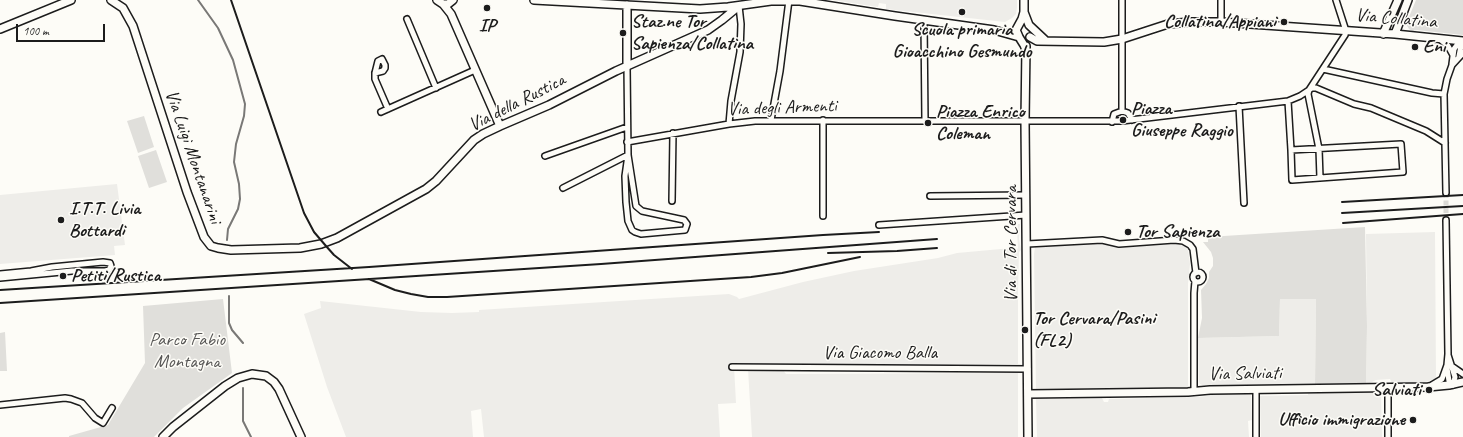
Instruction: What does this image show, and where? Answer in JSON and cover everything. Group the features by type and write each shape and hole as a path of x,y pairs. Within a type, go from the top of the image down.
{"street":[{"path":"0,29 71,0"},
{"name":"Via Luigi Montanarini","path":"111,0 123,8 133,26 187,192 206,241 215,248 231,250 300,248 321,244"},
{"path":"534,0 700,9 789,0 818,3 924,21 994,30 1025,40 1032,34 1024,12"},
{"path":"771,120 780,71 789,0"},
{"path":"1024,0 1024,12 1016,32 1026,50"},
{"path":"1122,0 1122,108"},
{"path":"1221,0 1221,22"},
{"path":"1320,178 1319,149 1308,94 1309,90 1345,36 1346,31 1336,0"},
{"path":"1384,34 1398,0"},
{"path":"1395,34 1408,0"},
{"path":"439,1 452,1 451,14"},
{"path":"439,1 451,14 500,126"},
{"path":"628,5 628,155 625,176 628,221 632,230 641,234 685,230 687,224 684,220 642,211 638,208 636,204 628,155"},
{"path":"729,124 731,101 740,52 741,24 739,6"},
{"name":"Via della Rustica","path":"321,244 337,238 420,193 436,181 474,140 483,134 549,105 627,66 708,30 739,6"},
{"path":"407,19 436,88"},
{"path":"924,21 925,121 1110,122 1288,101 1300,96 1313,87 1354,104 1371,108 1426,130 1445,143"},
{"name":"Via Collatina","path":"1029,38 1035,40 1098,42 1122,39 1173,23 1221,22 1395,34 1439,38 1462,42"},
{"path":"994,30 1024,24 1030,27 1044,40"},
{"name":"Via di Tor Cervara","path":"1028,437 1025,121 1026,50 1029,38"},
{"path":"1439,38 1447,44 1453,56"},
{"path":"1452,65 1461,55 1462,42"},
{"path":"1446,193 1444,94 1456,46 1462,42"},
{"path":"1323,69 1432,93 1444,94"},
{"path":"381,112 475,70"},
{"path":"375,74 375,79 388,110"},
{"path":"1288,101 1292,180 1403,172 1401,144 1291,150"},
{"path":"1239,106 1244,203"},
{"path":"1122,108 1134,119"},
{"path":"1110,122 1114,114 1122,108"},
{"path":"823,120 823,216"},
{"name":"Via degli Armenti","path":"628,142 750,121 925,121"},
{"path":"545,156 627,127"},
{"path":"672,201 673,134"},
{"path":"563,188 628,155"},
{"path":"930,196 1026,195"},
{"path":"879,225 1026,215"},
{"path":"1446,220 1447,365 1448,381 1453,384 1455,379 1453,367 1448,354"},
{"path":"1027,244 1102,240 1119,244 1174,240 1183,241 1190,245 1193,249 1196,273 1194,276 1194,392"},
{"path":"0,274 52,267 103,262 110,263 109,270 106,271 72,271 0,278"},
{"path":"1195,281 1201,281 1203,277 1201,273 1196,273"},
{"path":"1428,387 1438,383 1442,379 1447,365"},
{"name":"Via Giacomo Balla","path":"732,367 1028,369"},
{"path":"1453,367 1463,374"},
{"path":"163,437 173,427 225,386 243,376 257,374 268,377 279,388 301,437"},
{"name":"Via Salviati","path":"1028,394 1428,387 1463,382"},
{"path":"1388,388 1388,437"},
{"path":"1256,389 1256,437"},
{"path":"0,405 65,398 71,399 82,403 95,418 103,423 112,408"}],"shaded area":[{"name":"Scuola primaria Gioacchino Gesmundo","path":"833,0 1017,0 1017,7 1016,14 1005,22 886,9 886,4 879,3 878,7"},
{"name":"I.T.T. Livia Bottardi","path":"117,184 125,245 114,246 115,255 0,264 0,195"},
{"path":"1018,224 1020,224 1019,239 1021,250 1019,252 1018,290 1018,364 734,366 736,403 718,404 720,437 484,437 481,409 471,411 473,437 346,437 327,387 304,314 321,308 320,301 421,312 452,313 729,294 739,299 803,282 854,271 938,258 957,253 1012,248 1016,250 1018,248"},
{"path":"1435,232 1436,379 1421,383 1392,383 1390,379 1376,380 1366,385 1366,234"},
{"path":"1101,243 1117,248 1176,244 1185,246 1188,250 1190,264 1188,284 1188,389 1036,390 1035,247"},
{"path":"1280,299 1316,299 1315,385 1200,384 1198,338 1279,336"},
{"path":"748,369 783,370 786,374 1018,373 1018,437 752,437"},
{"path":"1248,392 1251,395 1252,420 1248,421 1249,437 1037,437 1036,399 1102,398 1104,402 1108,402 1109,399 1196,397 1208,396 1211,393"},
{"path":"1381,392 1382,437 1261,437 1260,396 1308,395 1308,393"}],"green space":[{"path":"1416,0 1463,0 1463,35 1417,30 1412,31 1409,29 1406,24"},
{"path":"144,116 154,147 138,153 127,121"},
{"path":"156,150 167,182 149,188 138,156"},
{"path":"1365,227 1367,326 1366,385 1315,385 1316,299 1280,299 1279,336 1198,338 1202,318 1201,290 1209,278 1209,272 1213,266 1211,252 1203,242 1208,242 1208,237"},
{"name":"Parco Fabio Montagna","path":"223,299 232,373 183,408 154,437 69,437 108,425 145,363 143,306"},
{"path":"5,332 7,371 0,371 0,333"}],"waterway":[{"path":"198,0 218,28 233,60 245,104 244,116 236,144 234,162 239,184 240,199 238,209 228,229 227,240"},
{"path":"229,296 229,323 232,330 243,343"},
{"path":"243,388 243,421 251,437"}],"tunnel":[{"path":"1446,193 1446,220"}],"railway":[{"path":"231,0 304,213 314,232 334,255 352,269"},
{"path":"1342,202 1463,195"},
{"path":"1342,213 1463,206"},
{"path":"1343,223 1463,214"},
{"path":"0,290 369,267 879,232"},
{"path":"0,303 601,264 937,239"},
{"path":"828,253 937,248"},
{"path":"369,279 395,290 411,294 428,297 447,297 751,277 782,273 860,257"}],"place":[{"name":"IP","path":"487,8"},
{"name":"Scuola primaria Gioacchino Gesmundo","path":"962,12"},
{"name":"Collatina/Appiani","path":"1284,22"},
{"name":"Staz.ne Tor Sapienza/Collatina","path":"623,33"},
{"name":"Eni","path":"1415,47"},
{"name":"Piazza Giuseppe Raggio","path":"1123,120"},
{"name":"Piazza Enrico Coleman","path":"928,123"},
{"name":"I.T.T. Livia Bottardi","path":"61,220"},
{"name":"Tor Sapienza","path":"1128,232"},
{"name":"Petiti/Rustica","path":"63,276"},
{"name":"Tor Cervara/Pasini (FL2)","path":"1025,330"},
{"name":"Salviati","path":"1429,390"},
{"name":"Ufficio immigrazione","path":"1413,420"}]}
